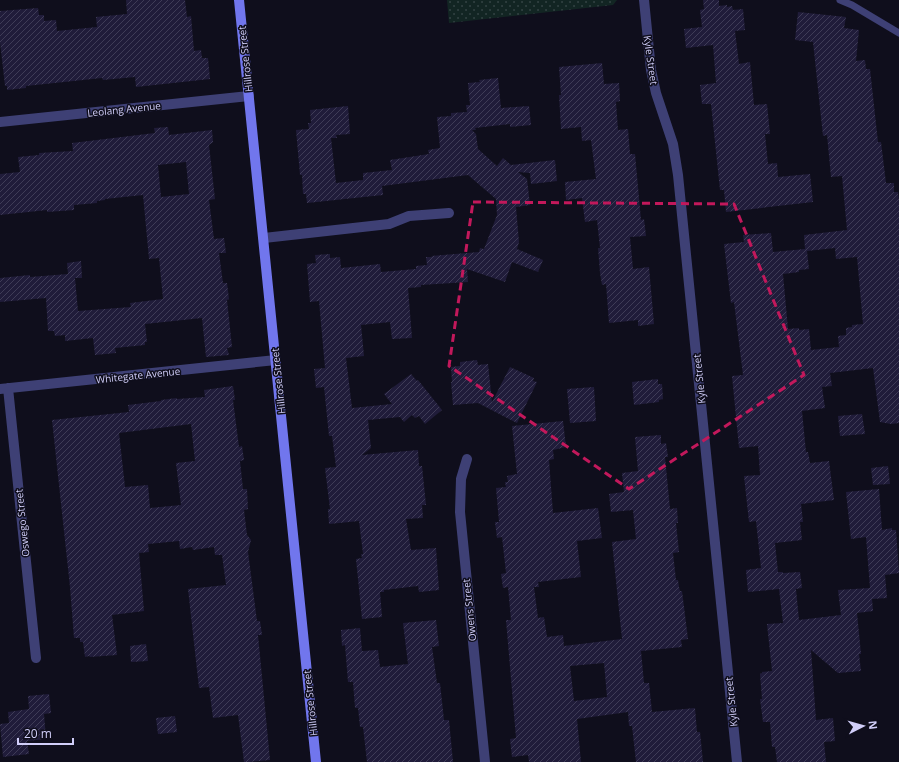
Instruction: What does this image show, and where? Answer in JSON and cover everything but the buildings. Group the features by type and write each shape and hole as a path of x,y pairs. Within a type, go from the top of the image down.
{"street":[{"name":"Hillrose Street","path":"239,0 316,762"},
{"name":"Kyle Street","path":"644,0 656,93 673,144 678,175 737,762"},
{"name":"Leolang Avenue","path":"0,122 249,96"},
{"path":"264,238 389,224 409,216 449,213"},
{"name":"Whitegate Avenue","path":"4,388 276,360"},
{"name":"Oswego Street","path":"4,388 36,658"},
{"name":"Owens Street","path":"467,458 460,479 460,512 485,762"}],"lane":[{"path":"840,0 852,5 899,33"}],"highlighted area":[{"path":"473,202 734,204 804,375 629,489 449,366"}],"green space":[{"path":"447,0 617,0 613,5 449,23"}]}
